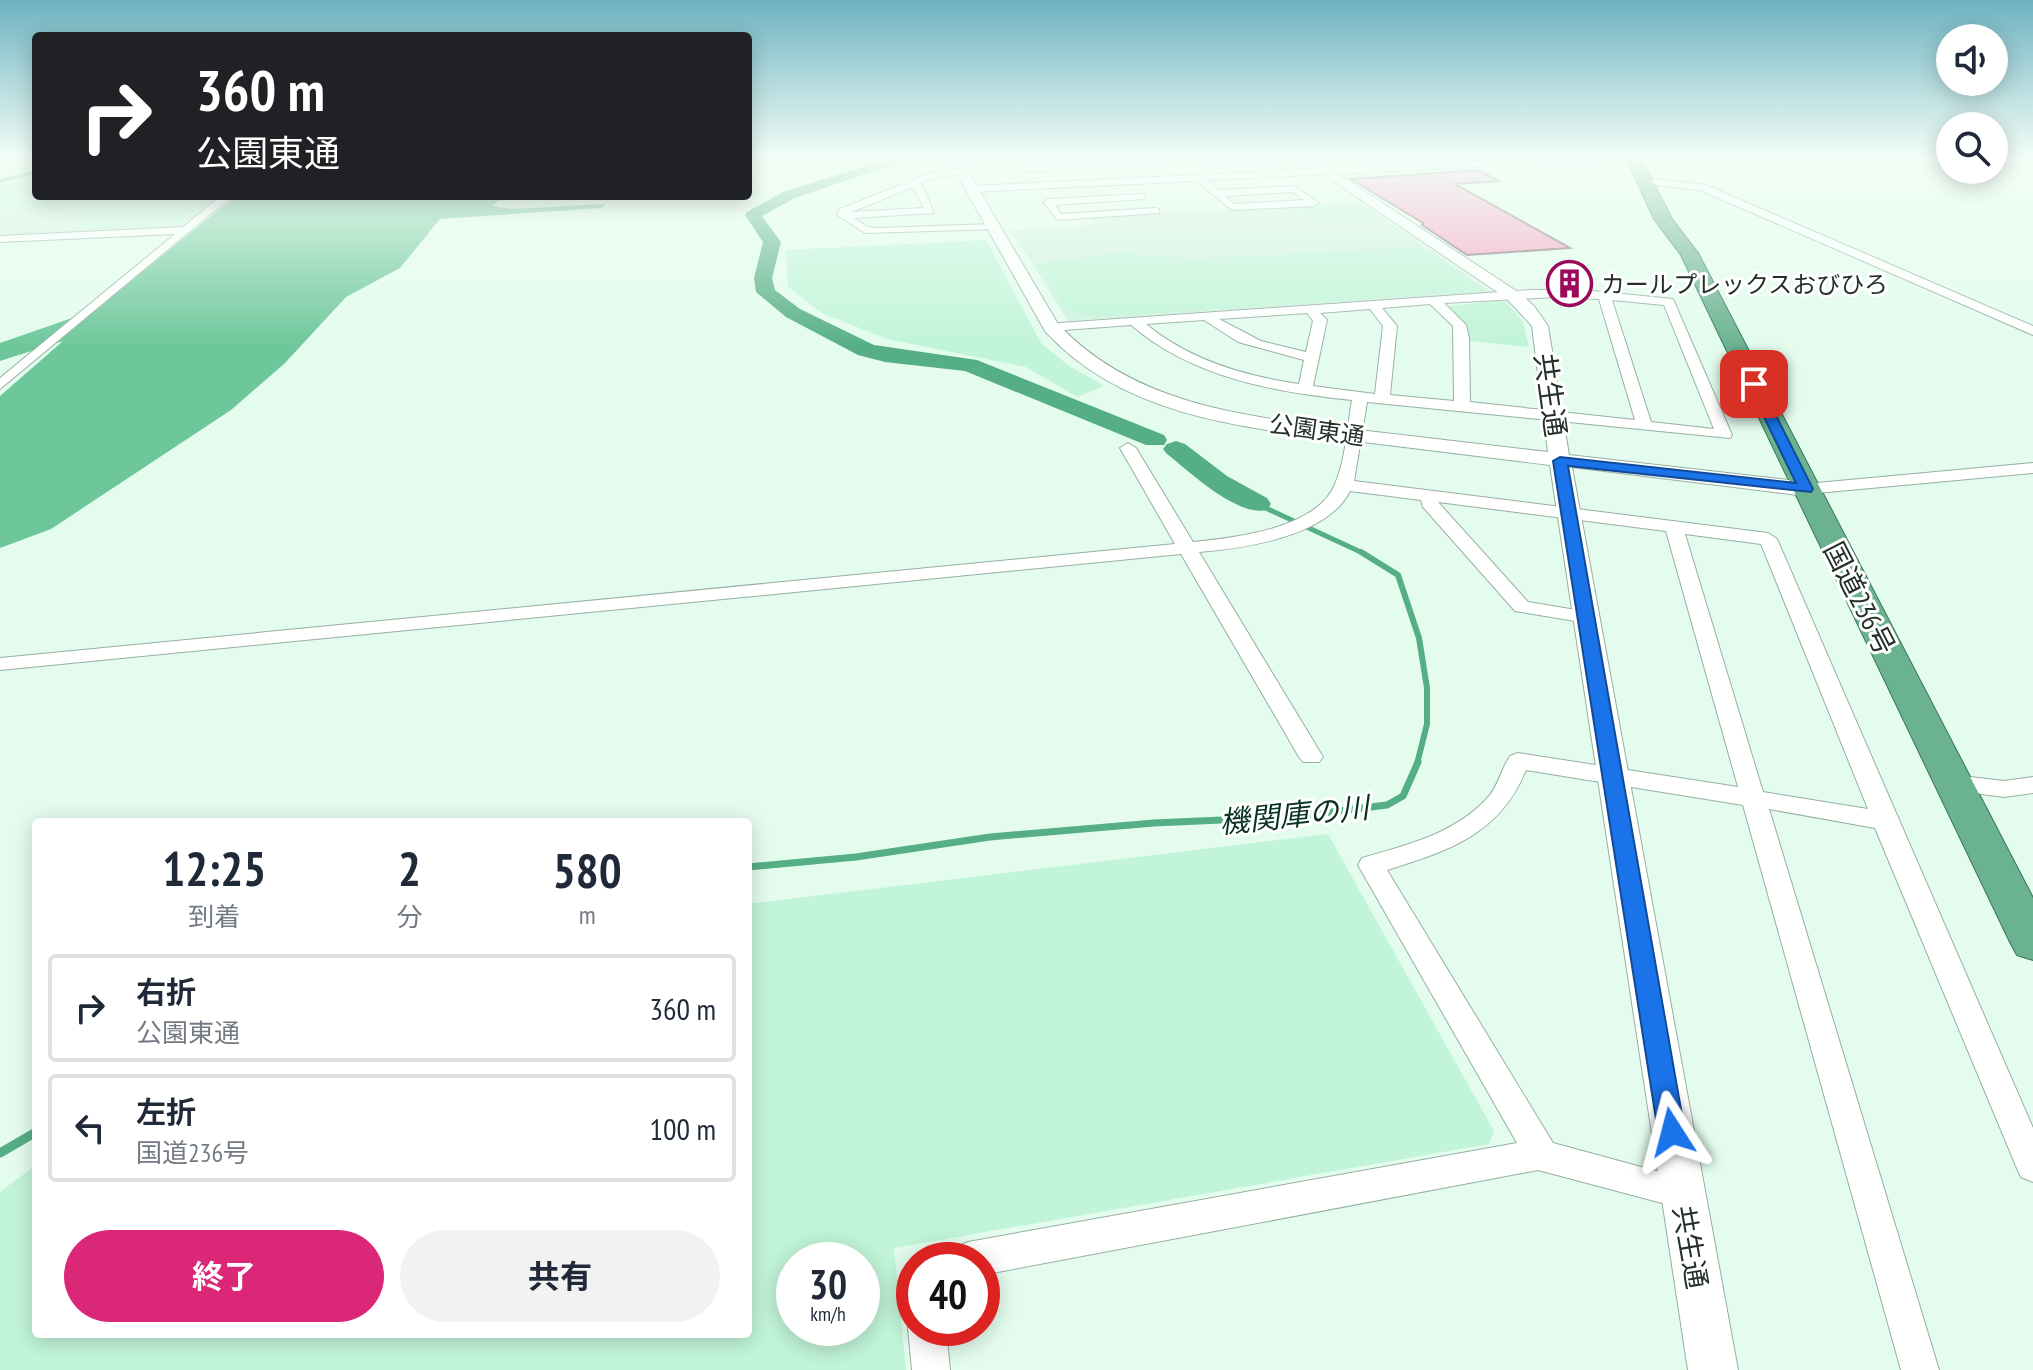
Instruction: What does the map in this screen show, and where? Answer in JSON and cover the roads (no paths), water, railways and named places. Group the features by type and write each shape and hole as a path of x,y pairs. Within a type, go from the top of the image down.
{"highway":[{"name":"国道236号","path":"1668,219 1678,243 1689,253 2033,942"}],"street":[{"path":"0,385 199,219"},
{"path":"848,219 865,230 877,231 993,227"},
{"name":"公園東通","path":"989,219 1064,344 1085,361 1150,394 1231,417 1352,436 1806,489"},
{"name":"共生通","path":"1398,219 1512,295 1528,309 1540,326 1681,1192 1716,1369"},
{"path":"1775,219 2033,331"},
{"path":"0,239 185,230"},
{"path":"1051,327 1134,321 1310,309 1434,301 1512,295 1552,293 1669,302 1724,435 1305,388 1232,373 1186,357 1144,332 1134,321"},
{"path":"1604,296 1644,426"},
{"path":"1434,301 1459,325 1462,338 1462,406"},
{"path":"1373,305 1390,326 1382,397"},
{"path":"1305,388 1320,320 1310,309"},
{"path":"1207,316 1239,338 1312,357"},
{"path":"0,664 1239,543 1280,532 1321,511 1335,500 1345,485 1361,395"},
{"path":"1128,448 1311,757"},
{"path":"1806,489 2033,468"},
{"path":"1345,485 1768,539 2033,1166"},
{"path":"1431,496 1429,503 1522,607 1587,617"},
{"path":"1674,527 1920,1370"},
{"path":"1681,1192 1554,1161 1541,1154 1371,865 1425,849 1475,824 1501,798 1518,761 1614,774 1885,821"},
{"path":"1953,783 2004,789 2033,785"},
{"path":"1000,1254 1541,1154"},
{"path":"929,1346 931,1370"}],"waterway":[{"name":"機関庫の川","path":"756,219 772,242 763,278 766,292 793,313 866,350 885,356 969,365 1155,440"},
{"name":"機関庫の川","path":"1176,449 1218,482 1257,504"},
{"name":"機関庫の川","path":"1257,504 1362,553"},
{"name":"機関庫の川","path":"1362,553 1398,575 1419,638 1427,688 1427,724 1417,764"},
{"name":"機関庫の川","path":"752,867 856,857 990,837 1154,823 1291,817 1387,805 1403,796 1418,762"},
{"name":"機関庫の川","path":"0,1153 32,1134"}],"place":[{"name":"カールプレックスおびひろ","path":"1570,284"}]}
